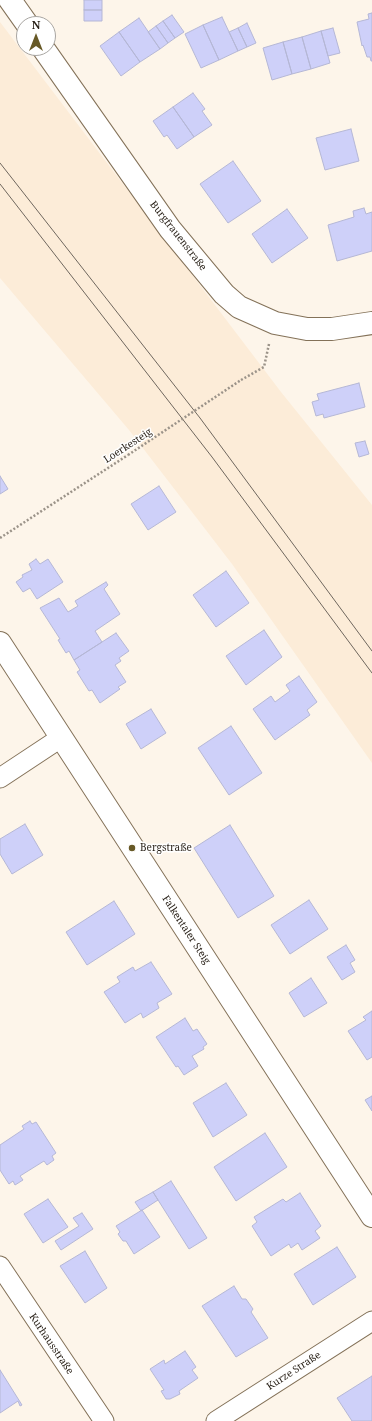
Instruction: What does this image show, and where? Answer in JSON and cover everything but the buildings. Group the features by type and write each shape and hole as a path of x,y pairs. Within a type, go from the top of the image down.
{"street":[{"path":"10,0 21,16"},
{"name":"Burgfrauenstraße","path":"49,56 170,229 224,294 239,307 274,323 307,329 332,329 372,323"},
{"name":"Falkentaler Steig","path":"0,643 372,1216"},
{"path":"0,778 62,737"},
{"name":"Kurhausstraße","path":"0,1266 104,1421"},
{"name":"Kurze Straße","path":"216,1421 372,1321"}],"path":[{"name":"Loerkesteig","path":"0,538 241,380 264,367"}],"shaded area":[{"path":"0,22 16,43 16,56 26,56 281,392 372,505 372,763 232,564 129,430 0,278"}],"tram line":[{"path":"0,163 200,418 372,651"},
{"path":"0,184 212,457 372,673"}],"place":[{"name":"Bergstraße","path":"132,848"}]}
